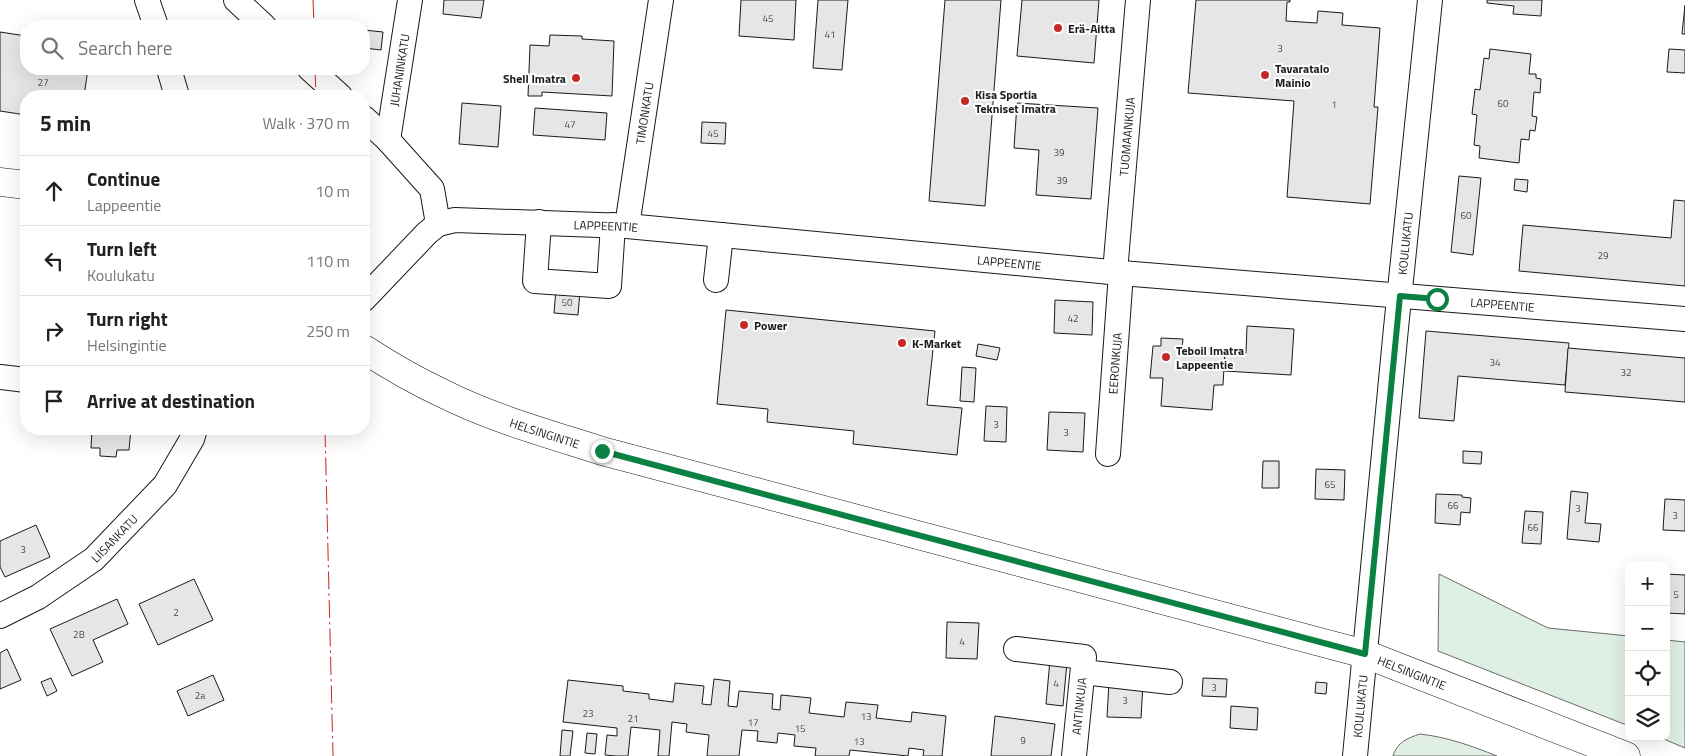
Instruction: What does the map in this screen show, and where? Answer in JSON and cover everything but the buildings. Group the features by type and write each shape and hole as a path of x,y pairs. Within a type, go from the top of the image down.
{"main road":[{"path":"0,182 20,184"},
{"name":"HELSINGINTIE","path":"370,353 395,369 445,395 510,421 602,451 1365,654 1626,756"}],"street":[{"path":"147,0 154,20"},
{"path":"236,0 258,20"},
{"name":"JUHANINKATU","path":"388,140 410,0"},
{"name":"TIMONKATU","path":"539,222 535,281 609,286 661,0"},
{"name":"TUOMAANKUJA","path":"1118,273 1138,0"},
{"name":"KOULUKATU","path":"1355,756 1430,0"},
{"path":"171,75 174,90"},
{"path":"317,75 333,90"},
{"path":"370,124 388,140 432,189 438,224 370,293"},
{"name":"LAPPEENTIE","path":"438,224 455,220 620,226 1118,273 1685,319"},
{"path":"716,280 721,235"},
{"name":"EERONKUJA","path":"1108,454 1118,273"},
{"path":"0,377 20,379"},
{"name":"LIISANKATU","path":"0,616 38,598 94,559 165,485 193,435"},
{"path":"1016,649 1170,682"},
{"name":"ANTINKUJA","path":"1074,756 1084,664"}],"green space":[{"path":"1439,574 1548,628 1625,636 1625,724 1438,651"},
{"path":"1670,640 1685,642 1685,748 1668,741 1670,741"},
{"path":"1420,734 1459,742 1497,756 1393,756 1400,744"}],"power":[{"path":"313,0 314,20"},
{"path":"315,75 316,90"},
{"path":"325,435 333,756"}],"place":[{"name":"Erä-Aitta","path":"1058,28"},
{"name":"Tavaratalo Mainio","path":"1265,75"},
{"name":"Shell Imatra","path":"576,78"},
{"name":"Kisa Sportia Tekniset Imatra","path":"965,101"},
{"name":"Power","path":"744,325"},
{"name":"K-Market","path":"902,343"},
{"name":"Teboil Imatra Lappeentie","path":"1166,357"}],"route":[{"path":"602,451 1365,654 1400,296 1437,299"}]}
